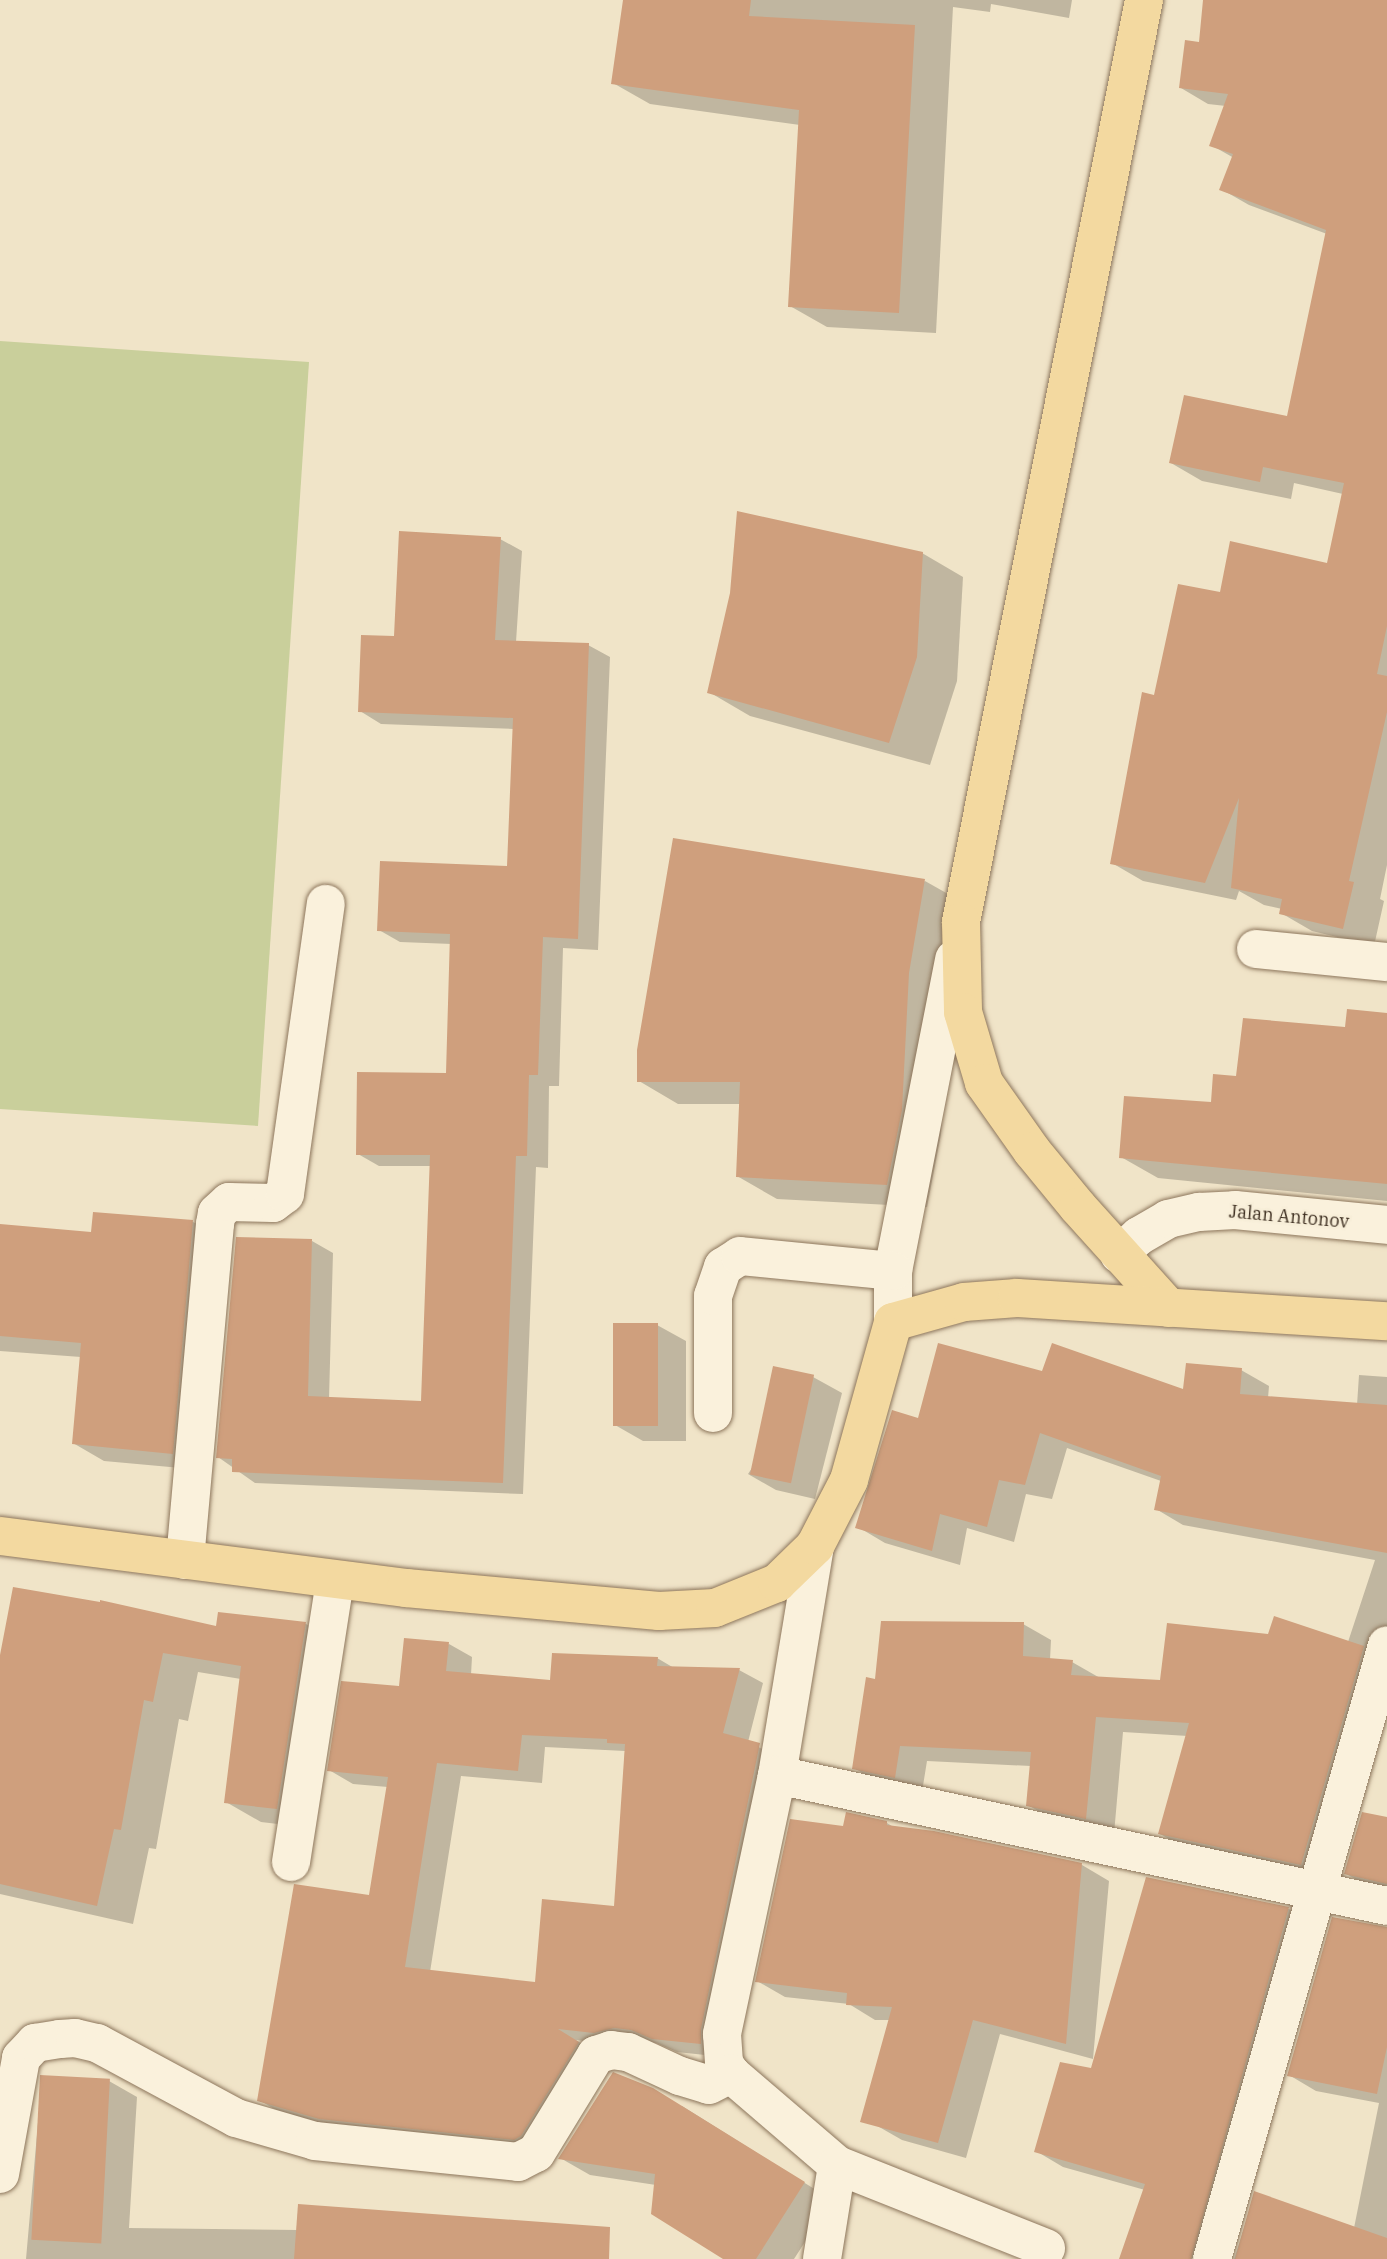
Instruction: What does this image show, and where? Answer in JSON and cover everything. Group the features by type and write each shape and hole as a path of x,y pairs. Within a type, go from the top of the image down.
{"main road":[{"path":"1144,0 961,922 963,1012 984,1083 1032,1151 1119,1254 1169,1308"},
{"path":"0,1536 335,1580 659,1611 715,1608 777,1583 815,1546 849,1480 893,1322 964,1302 1017,1298 1387,1321"}],"street":[{"path":"186,1560 217,1213 229,1202 273,1203 285,1194 326,904"},
{"path":"893,1322 893,1271 961,922"},
{"path":"1256,949 1386,957"},
{"name":"Jalan Antonov","path":"1119,1254 1139,1236 1168,1219 1199,1212 1235,1210 1387,1225"},
{"path":"713,1413 713,1296 723,1267 740,1256 893,1271"},
{"path":"815,1546 777,1775 722,2034 724,2063 731,2074 837,2165 1046,2248"},
{"path":"292,1862 335,1580"},
{"path":"1212,2259 1387,1645"},
{"path":"777,1775 1387,1906"},
{"path":"0,2174 21,2058 26,2049 34,2043 60,2039 75,2038 97,2043 236,2118 315,2141 518,2162 536,2154 596,2055 611,2050 628,2052 709,2085 731,2074"},
{"path":"822,2259 837,2165"}],"green space":[{"path":"0,341 309,362 258,1126 0,1109"}],"building":[{"path":"623,0 751,0 749,16 915,25 899,313 788,307 799,110 611,84"},
{"path":"1203,0 1387,0 1387,626 1377,674 1387,676 1387,712 1349,881 1354,882 1343,929 1279,914 1282,899 1231,888 1239,798 1205,883 1110,864 1142,692 1154,695 1178,584 1220,592 1230,541 1327,563 1344,483 1263,467 1260,482 1169,463 1184,395 1287,416 1326,230 1219,190 1233,154 1209,146 1228,94 1179,88 1185,40 1199,42"},
{"path":"737,511 923,552 917,657 889,743 707,693 730,593"},
{"path":"399,531 501,537 495,640 589,643 578,939 543,937 538,1075 529,1075 527,1156 516,1156 503,1483 232,1472 232,1459 216,1458 236,1237 312,1239 308,1396 421,1401 430,1155 356,1155 357,1072 446,1073 450,934 377,931 380,861 507,866 513,718 358,712 361,635 394,636"},
{"path":"673,838 925,879 909,973 902,1110 887,1185 736,1177 740,1082 637,1082 637,1050"},
{"path":"1347,1009 1387,1013 1387,1184 1119,1158 1124,1096 1211,1102 1213,1074 1236,1076 1243,1018 1345,1027"},
{"path":"93,1212 193,1220 173,1454 72,1444 81,1343 0,1336 0,1224 91,1232"},
{"path":"613,1323 658,1323 658,1426 613,1426"},
{"path":"938,1343 1042,1371 1052,1343 1183,1389 1186,1363 1242,1368 1240,1394 1387,1405 1387,1553 1154,1510 1161,1476 1040,1433 1025,1485 999,1480 987,1527 940,1514 932,1551 855,1528 892,1410 918,1418"},
{"path":"773,1366 814,1375 791,1483 750,1475"},
{"path":"13,1587 100,1600 216,1626 218,1612 306,1622 277,1809 224,1803 241,1666 163,1653 153,1702 144,1700 121,1830 114,1829 97,1906 0,1884 0,1655"},
{"path":"1274,1616 1364,1646 1301,1865 1158,1834 1189,1723 1096,1717 1086,1819 1026,1806 1031,1752 900,1746 895,1778 852,1769 866,1677 875,1679 881,1621 1024,1622 1023,1656 1073,1660 1071,1675 1160,1680 1167,1623 1268,1634"},
{"path":"404,1638 449,1642 446,1671 550,1680 552,1653 658,1657 657,1666 740,1668 723,1733 760,1743 701,2029 701,2044 652,2039 631,2030 614,2028 594,2033 558,2029 579,2042 521,2136 514,2140 319,2119 257,2101 294,1884 369,1895 388,1777 327,1771 341,1681 399,1686","holes":["522,1735 607,1739 607,1743 625,1744 614,1906 542,1899 535,1982 405,1967 437,1763 518,1771"]},
{"path":"846,1812 887,1821 887,1825 934,1831 1082,1863 1066,2044 973,2020 938,2143 860,2122 892,2007 846,2005 847,1993 755,1982 790,1819 843,1826"},
{"path":"1362,1812 1387,1817 1387,1884 1344,1874"},
{"path":"1146,1877 1289,1907 1191,2259 1119,2259 1145,2184 1034,2152 1060,2062 1091,2068"},
{"path":"1332,1917 1387,1927 1387,2047 1377,2094 1287,2076"},
{"path":"613,2072 653,2088 805,2182 756,2259 723,2259 651,2214 655,2174 558,2159"},
{"path":"40,2075 110,2079 101,2243 31,2240"},
{"path":"1254,2191 1387,2238 1387,2259 1235,2259"},
{"path":"298,2204 610,2227 609,2259 294,2259"}]}
